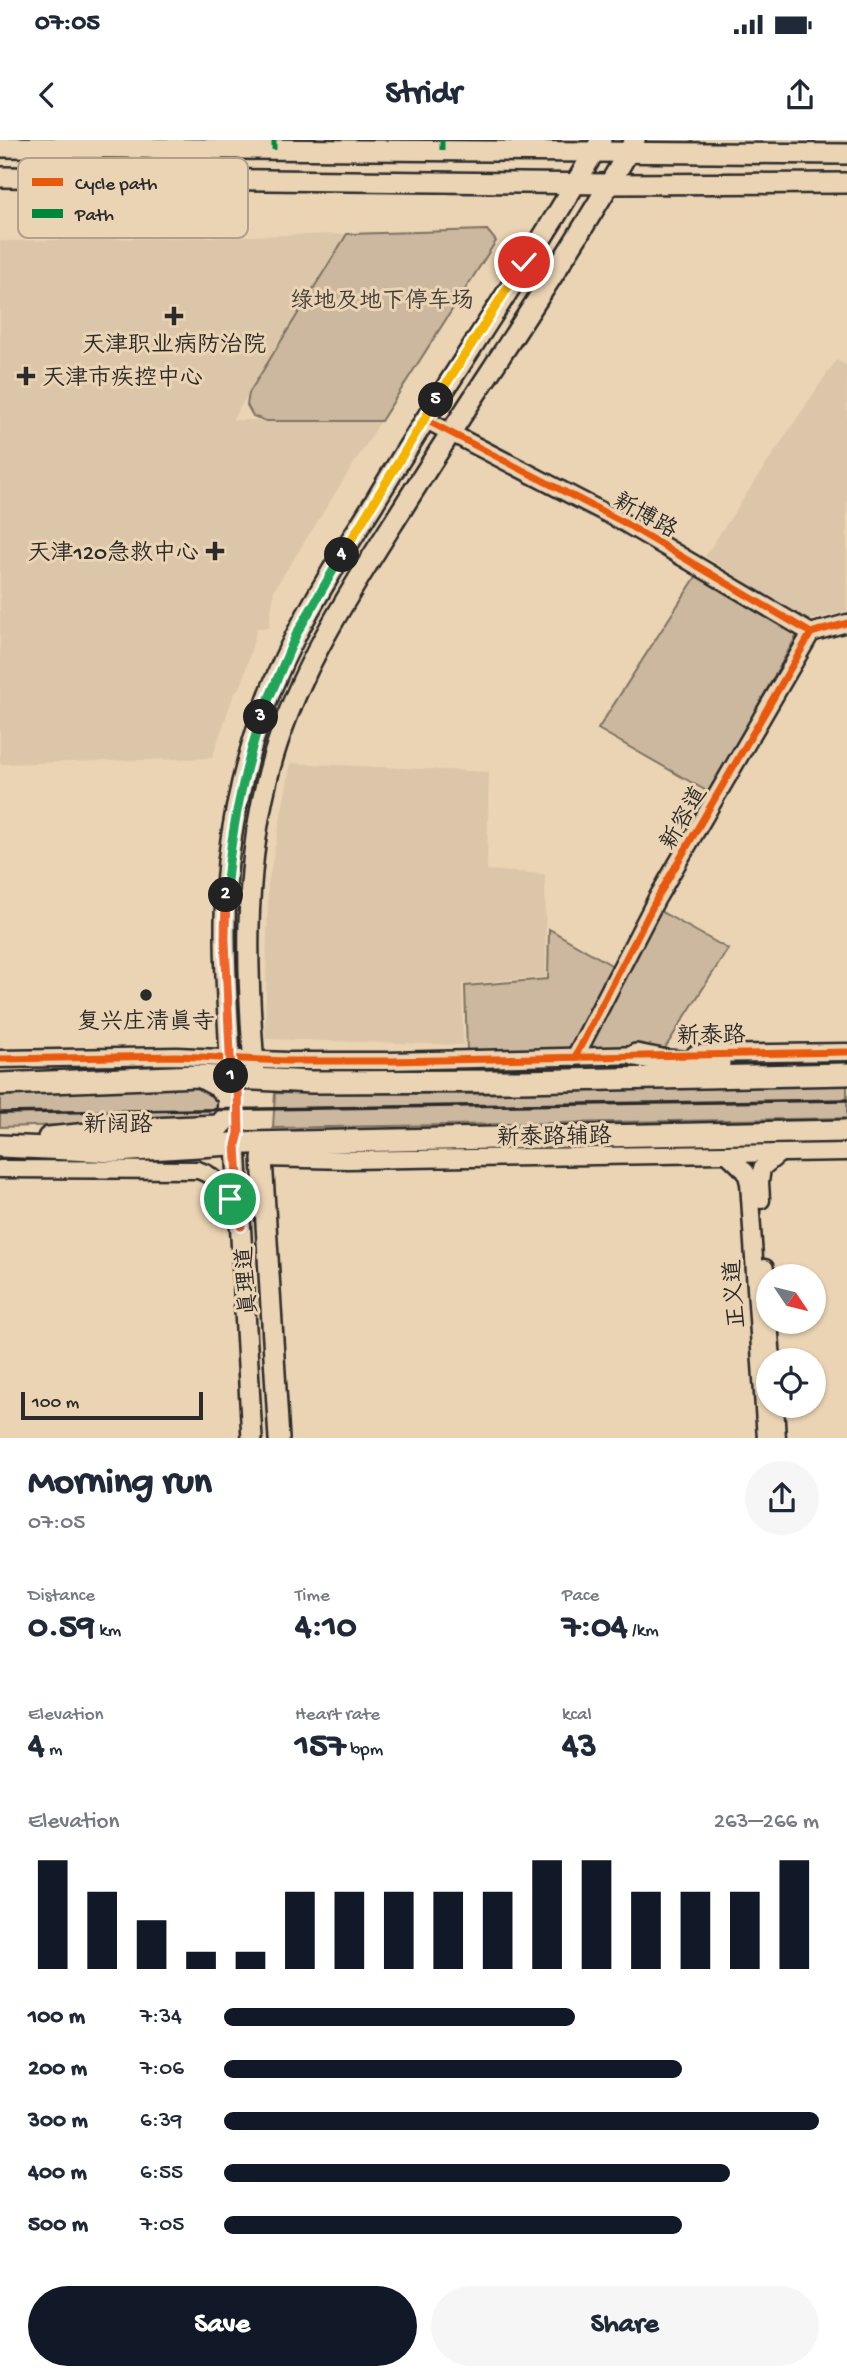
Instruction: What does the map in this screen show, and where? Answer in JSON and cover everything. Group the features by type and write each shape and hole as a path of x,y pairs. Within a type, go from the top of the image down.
{"highway":[{"path":"636,1055 693,1063 824,1063 847,1066"},
{"path":"0,1084 198,1076 242,1067 311,1082 521,1081 847,1074"},
{"path":"1,1157 57,1136 127,1129 219,1126 228,1116 229,1097 218,1086 198,1076"},
{"name":"新阔路","path":"1,1157 236,1145 847,1130"}],"main road":[{"path":"99,140 131,149"},
{"path":"510,151 569,140"},
{"path":"13,146 131,149 274,145 442,145 510,151 597,152 627,145 847,154"},
{"path":"242,1067 251,881 260,812 277,745 302,679 337,612 608,184 627,145"},
{"path":"8,177 13,146"},
{"path":"13,146 34,158"},
{"path":"502,183 568,170 597,152"},
{"path":"242,1067 225,939 228,861 254,739 264,709 296,635 424,419 597,152"},
{"path":"248,180 575,184 847,183"},
{"name":"真理道","path":"236,1145 252,1438"},
{"name":"真理道","path":"262,1158 279,1438"}],"street":[{"name":"新博路","path":"424,419 623,522 811,633"},
{"path":"811,633 847,623"},
{"name":"新容道","path":"575,1057 656,900 811,633"},
{"name":"新泰路","path":"0,1059 177,1056 242,1067 388,1061 847,1052"},
{"name":"新泰路辅路","path":"262,1158 348,1160 847,1153"},
{"name":"正义道","path":"765,1264 760,1182 762,1168 779,1154"},
{"name":"正义道","path":"728,1155 746,1172 749,1183 766,1438"},
{"path":"1,1157 206,1172 225,1189 241,1226"},
{"path":"776,1418 777,1438"}],"shaded area":[{"path":"347,234 232,420 381,421 274,590 269,628 257,628 242,684 234,694 212,758 0,764 0,241"},
{"path":"836,360 847,366 847,611 808,621 705,556"},
{"path":"291,763 489,772 487,870 545,874 546,977 462,984 463,1045 265,1039 268,885"}],"green space":[{"name":"绿地及地下停车场","path":"487,230 496,241 381,421 266,421 253,416 247,405 249,393 347,234"},
{"path":"697,575 797,635 710,793 598,729"},
{"path":"660,911 728,949 665,1048 467,1051 465,986 548,979 549,929 625,973"},
{"path":"847,1084 847,1118 273,1128 275,1093 469,1094"},
{"path":"200,1085 220,1094 221,1113 203,1121 0,1127 0,1093"}],"railway":[{"path":"0,1113 847,1100"}],"marked path":[{"path":"274,140 274,150"},
{"path":"442,140 442,150"}],"cycle path":[{"path":"424,419 623,522 811,633 820,630"},
{"path":"575,1057 656,900 811,633 847,623"},
{"path":"0,1059 177,1056 287,1061 388,1061 847,1052"}],"place":[{"name":"天津职业病防治院","path":"174,316"},
{"name":"天津市疾控中心","path":"26,376"},
{"name":"天津120急救中心","path":"215,551"},
{"name":"复兴庄清真寺","path":"146,995"}],"route":[{"path":"230,1199 241,1226 236,1145 239,1133 238,1089 231,1078 225,939 228,861 254,739 279,672 318,595 424,419 524,262"}]}
